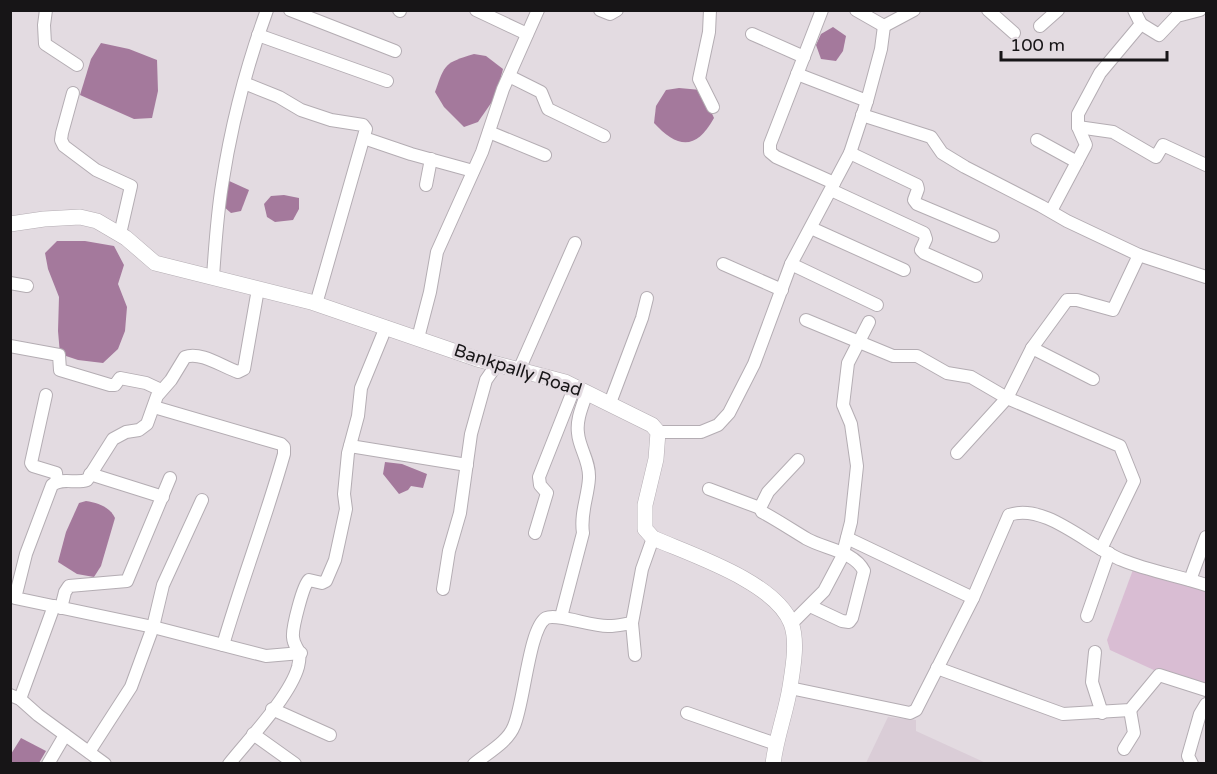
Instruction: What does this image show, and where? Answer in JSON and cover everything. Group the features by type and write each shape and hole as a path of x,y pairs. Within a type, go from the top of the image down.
{"street":[{"path":"46,10 45,44 77,65"},
{"path":"213,277 222,186 236,113 267,10"},
{"path":"290,10 395,51"},
{"path":"476,10 527,34"},
{"path":"418,338 437,252 473,171 509,76 538,10"},
{"path":"600,10 610,14 617,10"},
{"path":"710,10 709,32 699,79 713,107"},
{"path":"822,10 770,144 770,152 924,233 926,239 921,248 924,253 976,276"},
{"path":"856,10 884,26"},
{"path":"884,26 914,10"},
{"path":"988,10 1014,33"},
{"path":"1040,26 1058,10"},
{"path":"1134,10 1142,24 1160,35 1177,16 1200,10"},
{"path":"1051,211 1086,145 1078,127 1078,114 1100,73 1142,24"},
{"path":"773,764 790,688 794,645 791,624 780,605 753,583 653,538 645,529 645,505 656,459 658,432 701,432 718,425 729,413 754,364 791,264 850,153 881,49 884,26"},
{"path":"752,34 804,57"},
{"path":"258,35 387,81"},
{"path":"797,74 867,101"},
{"path":"509,76 541,92 549,109 604,136"},
{"path":"244,83 279,97 301,110 331,120 363,125 366,129 316,304"},
{"path":"73,93 61,140 64,146 96,170 131,186 120,234"},
{"path":"862,115 931,137 942,153 1067,221 1139,255 1206,277"},
{"path":"1078,127 1113,132 1156,157 1162,145 1206,165"},
{"path":"489,132 545,155"},
{"path":"364,138 371,142 473,171"},
{"path":"1037,140 1077,162"},
{"path":"850,153 917,185 914,200 917,204 993,236"},
{"path":"426,185 431,159"},
{"name":"Bankpally Road","path":"10,224 80,217 97,221 120,234 155,262 316,304 497,364 565,381 652,424 658,432"},
{"path":"810,228 904,270"},
{"path":"519,370 574,243"},
{"path":"957,453 1007,398 1032,348 1067,300 1077,300 1113,310 1139,255"},
{"path":"723,264 782,290"},
{"path":"791,264 877,305"},
{"path":"10,283 27,286"},
{"path":"258,289 244,369 238,372 190,355 181,360 171,380 161,390 150,419 144,427 118,435 113,439 87,480 83,482 57,481 52,484 26,554 15,573 15,598 153,627 266,656 301,652"},
{"path":"610,403 642,318 646,298"},
{"path":"806,320 893,356 917,356 947,373 971,377 1007,398 1120,446 1134,481 1105,551 1087,616"},
{"path":"791,624 824,591 843,553 847,538 857,466 851,423 843,405 848,363 869,322"},
{"path":"231,763 289,688 297,669 301,652 292,637 303,589 309,580 322,583 326,581 333,567 346,509 344,494 361,388 386,327"},
{"path":"10,346 59,355 60,370 110,385 115,385 120,378 146,383 161,390"},
{"path":"1032,348 1094,379"},
{"path":"443,589 449,551 460,513 471,434 486,380 497,364"},
{"path":"535,533 547,493 540,484 539,477 581,389"},
{"path":"561,617 584,533 581,520 589,477 588,462 578,434 581,389"},
{"path":"46,395 32,463 33,466 56,473 57,481"},
{"path":"154,407 281,444 284,447 266,515 240,586 223,645"},
{"path":"350,446 467,465"},
{"path":"760,508 768,492 798,460"},
{"path":"90,474 163,497"},
{"path":"105,764 15,697 69,586 128,581 171,478"},
{"path":"709,489 760,508 762,512 809,540 843,553 861,567 864,572 849,622 810,606"},
{"path":"89,752 131,687 153,627 163,585 202,500"},
{"path":"790,688 910,713 916,710 973,598 1009,514 1027,511 1043,515 1122,560 1206,585"},
{"path":"1190,579 1206,537"},
{"path":"635,654 632,623 642,569 653,538"},
{"path":"847,538 973,598"},
{"path":"474,764 513,729 537,626 547,618 561,617 609,627 632,623"},
{"path":"1095,652 1092,682 1102,713"},
{"path":"938,668 1063,714 1130,710 1159,675 1206,690"},
{"path":"1192,764 1188,756 1200,714 1206,704"},
{"path":"272,709 330,735"},
{"path":"1124,749 1134,733 1130,710"},
{"path":"687,713 776,744"},
{"path":"253,734 295,764"},
{"path":"48,764 65,735"}],"shaded area":[{"path":"833,27 846,36 843,51 836,61 821,59 816,45 821,34"},
{"path":"101,43 129,49 157,60 158,91 152,118 134,119 80,95 91,59"},
{"path":"474,54 486,56 503,69 496,96 478,122 464,127 444,107 435,92 447,66"},
{"path":"679,88 701,90 714,118 707,129 693,141 678,141 654,123 656,106 666,90"},
{"path":"227,180 249,190 241,211 231,213 223,206"},
{"path":"284,195 299,198 299,209 293,220 275,222 267,217 264,204 271,196"},
{"path":"57,241 85,241 114,246 124,265 118,284 127,307 125,331 118,349 103,363 78,360 60,354 59,297 48,269 45,253"},
{"path":"385,462 402,464 427,474 423,488 411,486 399,494 383,474"},
{"path":"86,501 103,506 115,518 101,566 94,577 77,574 58,562 66,532 79,503"},
{"path":"1134,567 1206,588 1206,686 1156,671 1110,650 1107,640"},
{"path":"888,717 916,720 916,731 986,763 866,763"},
{"path":"21,738 46,751 39,763 11,763 11,754"}]}
